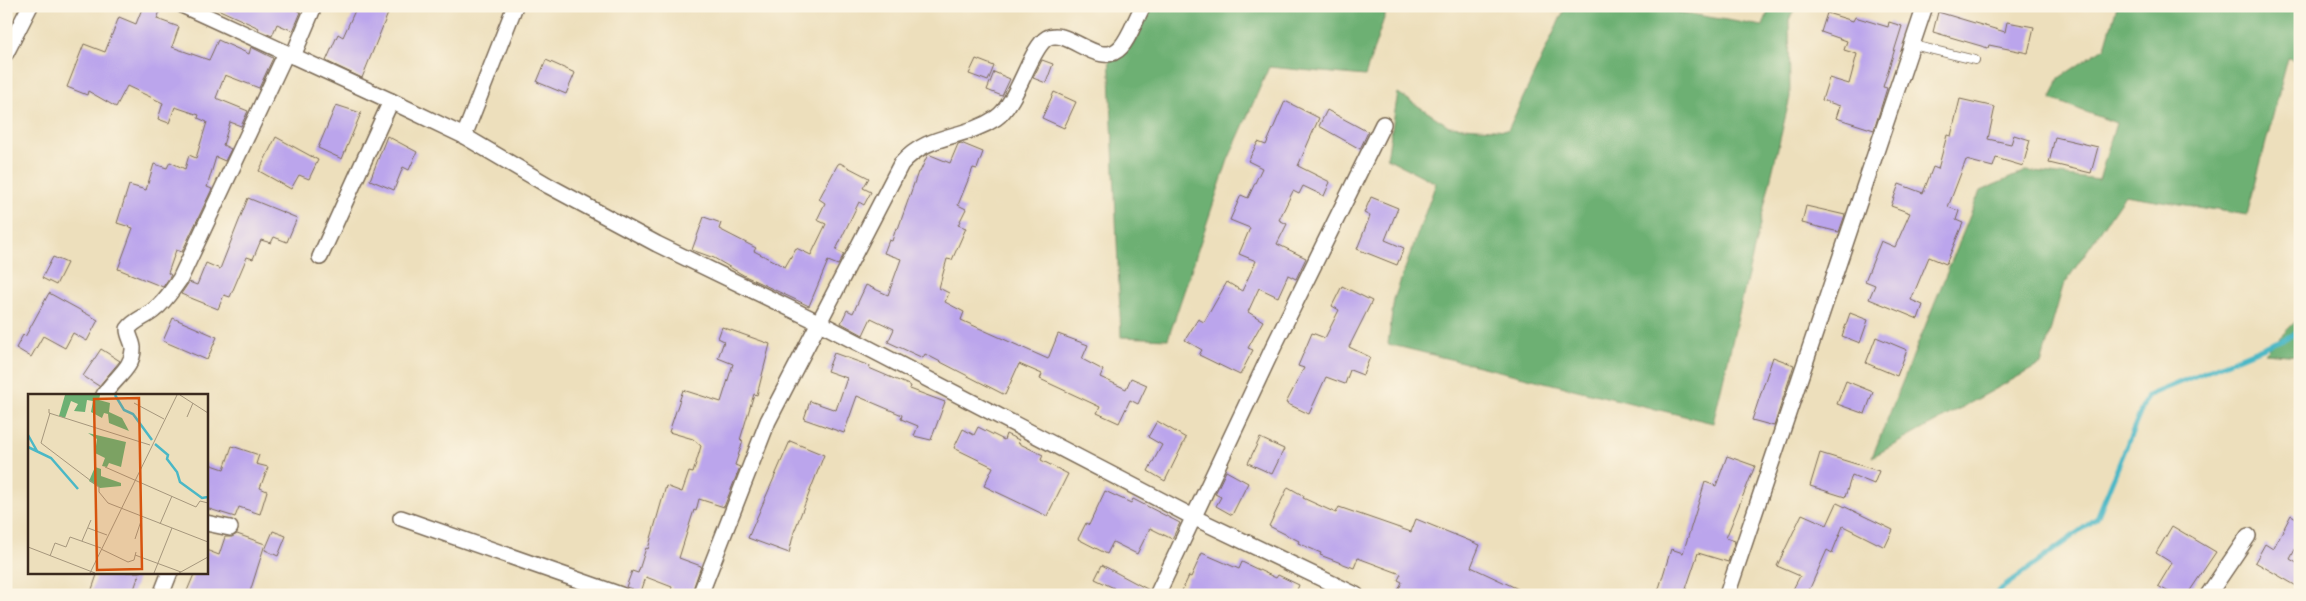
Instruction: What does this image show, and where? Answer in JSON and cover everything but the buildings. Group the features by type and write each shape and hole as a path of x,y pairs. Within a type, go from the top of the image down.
{"street":[{"path":"6,53 30,6"},
{"path":"184,6 464,136 613,221 818,322 1195,518 1356,595"},
{"path":"105,394 128,367 133,355 133,345 128,329 132,324 154,311 167,298 180,279 314,6"},
{"path":"464,136 515,6"},
{"path":"700,595 768,421 894,176 909,154 932,141 966,132 997,118 1014,96 1038,49 1046,38 1057,36 1098,53 1110,54 1121,47 1143,6"},
{"path":"1727,595 1756,501 1913,46 1925,6"},
{"path":"320,257 392,101"},
{"path":"1157,595 1195,518 1273,348 1383,124"},
{"path":"401,518 621,595"},
{"path":"208,523 230,528"},
{"path":"2208,595 2248,536"},
{"path":"161,595 169,574"}],"lane":[{"path":"1913,46 1975,60"}],"green space":[{"path":"1138,6 1388,6 1365,76 1269,67 1228,160 1168,339 1121,337 1109,51"},
{"path":"1566,6 1641,6 1763,26 1770,6 1796,6 1789,20 1790,97 1713,423 1388,344 1394,299 1436,183 1387,158 1398,93 1449,126 1508,130"},
{"path":"2117,6 2300,6 2300,61 2288,58 2247,215 2125,195 2063,286 2041,364 1872,457 1980,191 2026,171 2099,180 2116,123 2051,99 2059,78 2105,47"},
{"path":"2300,317 2300,356 2264,353"}],"waterway":[{"path":"1993,595 2097,518 2147,396 2300,332"}]}
